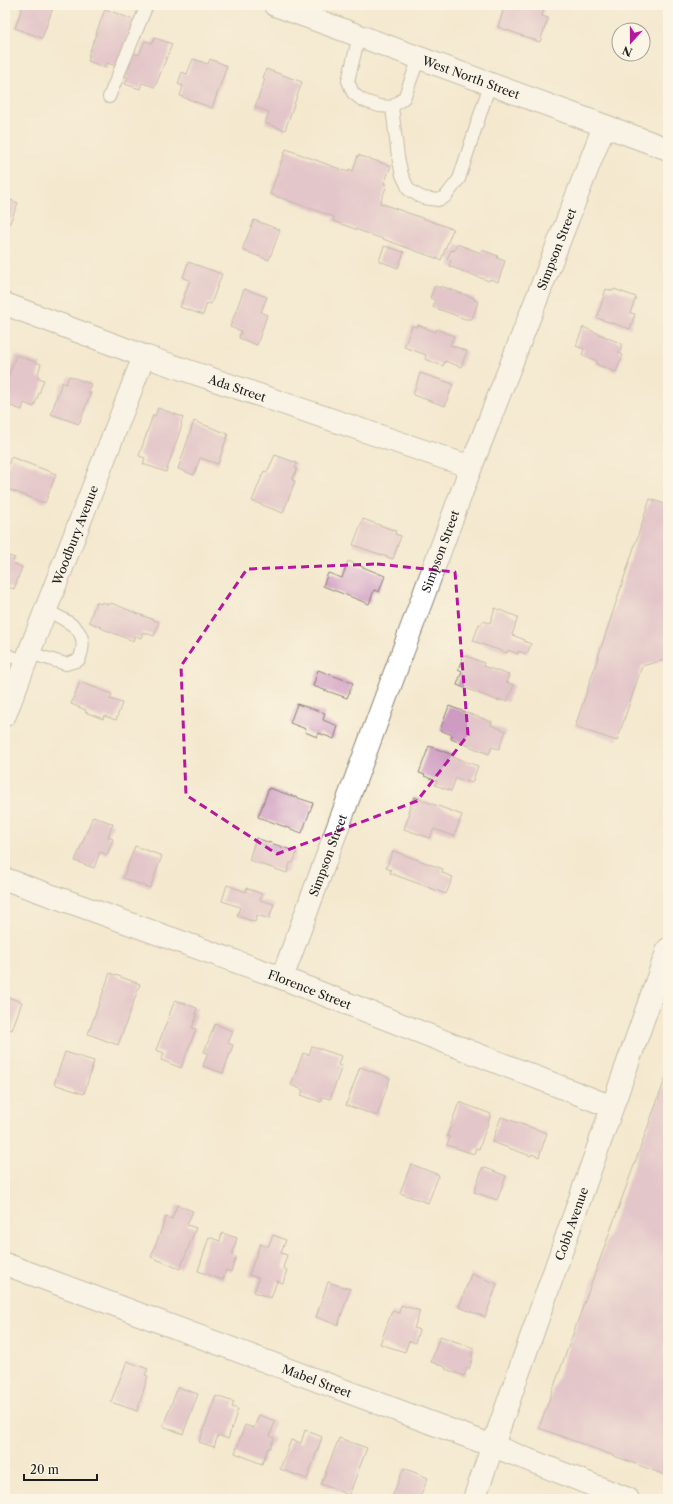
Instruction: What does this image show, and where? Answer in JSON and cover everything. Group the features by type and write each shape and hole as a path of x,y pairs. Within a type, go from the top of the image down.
{"street":[{"name":"West North Street","path":"275,5 668,149"},
{"name":"Simpson Street","path":"282,978 471,467 604,126"},
{"name":"Ada Street","path":"5,304 144,356 471,467"},
{"name":"Woodbury Avenue","path":"5,715 144,356"},
{"name":"Florence Street","path":"5,879 282,978 612,1107"},
{"name":"Cobb Avenue","path":"474,1499 668,949"},
{"name":"Mabel Street","path":"5,1264 493,1446 628,1499"}],"lane":[{"path":"109,97 147,5"},
{"path":"359,36 348,81 353,93 362,100 379,106 392,106 404,98 419,58"},
{"path":"392,106 398,157 402,175 409,190 423,198 438,200 445,197 458,179 490,84"},
{"path":"5,654 66,664 79,660 82,651 82,639 77,628 46,610"}],"highlighted area":[{"path":"377,564 455,572 468,735 417,801 277,854 186,795 181,666 247,569"}],"building":[{"path":"5,5 11,5 9,11 6,10 5,13"},
{"path":"23,5 54,5 42,38 15,28"},
{"path":"505,5 545,5 542,16 548,18 540,42 498,27"},
{"path":"105,9 134,20 118,67 107,63 106,68 88,61 90,56 88,56"},
{"path":"155,38 172,44 155,87 142,83 140,89 125,84 128,77 125,76 133,53 139,55 145,41 152,43"},
{"path":"193,59 208,64 210,59 227,66 212,108 180,96 183,86 178,84 182,72 187,74"},
{"path":"266,69 302,82 285,130 265,123 269,112 255,107 265,79 263,78"},
{"path":"286,149 348,172 349,169 353,171 358,155 391,166 384,184 387,185 380,203 453,229 441,260 333,221 334,217 270,194"},
{"path":"5,198 18,203 5,235"},
{"path":"254,220 280,230 269,260 242,250"},
{"path":"457,244 481,253 482,250 498,256 497,258 505,261 498,282 490,279 489,281 449,266 451,260 447,259 451,250 454,251"},
{"path":"384,246 404,252 398,268 379,261"},
{"path":"188,262 222,274 211,304 207,303 203,315 180,307 190,280 183,278"},
{"path":"435,286 440,288 441,286 474,298 474,300 478,302 472,319 465,319 433,307 435,300 430,298"},
{"path":"244,289 267,297 261,312 267,315 257,345 239,338 241,331 230,327"},
{"path":"606,289 613,291 614,289 636,297 630,313 635,314 630,329 597,318"},
{"path":"418,325 436,332 436,329 454,336 450,345 467,351 461,367 445,361 443,366 425,359 426,355 404,347 412,326 417,327"},
{"path":"583,327 622,344 619,353 623,355 616,372 596,364 597,361 582,355 584,349 576,346"},
{"path":"16,355 41,364 37,377 44,380 34,407 24,403 22,410 5,404 5,386"},
{"path":"420,373 453,384 445,406 413,395"},
{"path":"69,376 91,384 88,392 91,392 79,424 51,414 62,382 66,384"},
{"path":"158,408 183,417 182,425 166,472 143,464 145,458 139,456 153,415 155,416"},
{"path":"194,421 228,434 218,464 200,458 194,475 178,469"},
{"path":"275,455 297,463 295,468 297,469 292,480 295,481 283,513 252,501 264,471 267,472"},
{"path":"11,457 56,474 45,503 5,488 5,474"},
{"path":"650,499 668,505 668,659 642,666 617,741 575,727"},
{"path":"363,519 396,531 395,534 401,536 393,559 353,545"},
{"path":"5,555 15,558 12,563 22,567 14,589 5,586"},
{"path":"348,561 385,576 379,592 374,590 369,604 323,586 328,573 342,578"},
{"path":"96,602 101,604 102,602 110,605 111,603 159,622 154,636 143,632 141,638 135,636 133,641 89,622"},
{"path":"495,608 518,617 512,635 531,644 527,654 518,651 518,654 508,650 507,653 473,641 479,624 481,625 483,621 490,623"},
{"path":"464,655 484,663 483,666 509,675 506,682 514,685 507,702 499,699 499,701 457,685 462,671 458,669"},
{"path":"318,670 353,683 347,698 313,686"},
{"path":"80,682 112,694 110,699 122,703 116,720 104,716 103,719 85,712 86,710 71,704"},
{"path":"297,704 325,713 323,720 338,726 334,739 319,733 317,737 305,732 306,729 290,723"},
{"path":"449,706 492,722 491,725 506,731 499,749 492,747 489,754 451,739 452,735 440,730"},
{"path":"429,746 478,766 472,783 456,778 451,791 435,785 437,781 419,773"},
{"path":"269,788 313,803 302,833 258,817"},
{"path":"414,797 462,815 454,836 434,829 430,838 404,829 410,813 408,812"},
{"path":"93,816 113,824 108,837 113,839 107,855 100,852 94,868 75,861"},
{"path":"256,838 297,852 293,863 290,863 287,873 249,860"},
{"path":"135,846 162,856 150,888 123,878"},
{"path":"393,851 443,869 442,873 453,877 446,894 390,873 391,870 386,868"},
{"path":"227,885 246,892 246,888 262,894 260,900 274,904 269,919 257,915 255,922 237,916 240,907 222,901"},
{"path":"110,973 140,984 118,1045 88,1034"},
{"path":"5,996 22,1002 12,1030 5,1028"},
{"path":"175,1000 197,1008 195,1014 197,1015 192,1028 196,1029 181,1068 161,1060 164,1053 156,1050"},
{"path":"215,1024 233,1031 228,1043 233,1045 223,1073 203,1066 208,1053 204,1052"},
{"path":"312,1046 341,1056 338,1065 342,1066 330,1099 323,1097 321,1102 301,1095 303,1090 291,1085 303,1053 309,1055"},
{"path":"65,1052 94,1061 84,1094 54,1084"},
{"path":"360,1067 390,1078 377,1116 346,1105"},
{"path":"668,1071 668,1476 539,1428"},
{"path":"459,1102 491,1114 479,1149 476,1148 474,1154 447,1145 450,1137 447,1136"},
{"path":"501,1117 547,1133 539,1157 532,1154 531,1156 492,1142"},
{"path":"411,1164 439,1175 428,1203 400,1193"},
{"path":"483,1167 506,1176 497,1200 474,1192"},
{"path":"177,1205 193,1211 187,1225 196,1228 180,1269 151,1257 166,1217 172,1219"},
{"path":"222,1233 237,1238 232,1255 236,1257 231,1272 226,1270 223,1280 198,1271 209,1237 220,1241"},
{"path":"273,1235 286,1240 281,1253 287,1255 283,1268 287,1270 283,1283 277,1281 271,1298 254,1292 259,1278 249,1275 260,1244 268,1247"},
{"path":"471,1274 497,1284 485,1317 459,1307"},
{"path":"328,1282 350,1289 338,1325 316,1317"},
{"path":"401,1305 420,1311 414,1328 419,1330 415,1343 409,1341 405,1352 380,1344 392,1311 399,1313"},
{"path":"440,1336 474,1348 469,1369 467,1368 464,1376 445,1369 446,1367 431,1362"},
{"path":"127,1361 148,1369 145,1375 148,1376 137,1411 111,1402"},
{"path":"178,1387 198,1394 183,1434 163,1426"},
{"path":"216,1396 234,1402 232,1407 238,1409 228,1439 218,1435 214,1447 199,1442"},
{"path":"259,1415 275,1421 270,1436 274,1438 270,1448 268,1448 262,1464 235,1453 245,1425 254,1428"},
{"path":"305,1430 322,1437 307,1479 280,1469 291,1440 301,1443"},
{"path":"339,1438 367,1448 349,1495 321,1484"},
{"path":"404,1468 428,1478 419,1499 397,1499 392,1497"}]}
